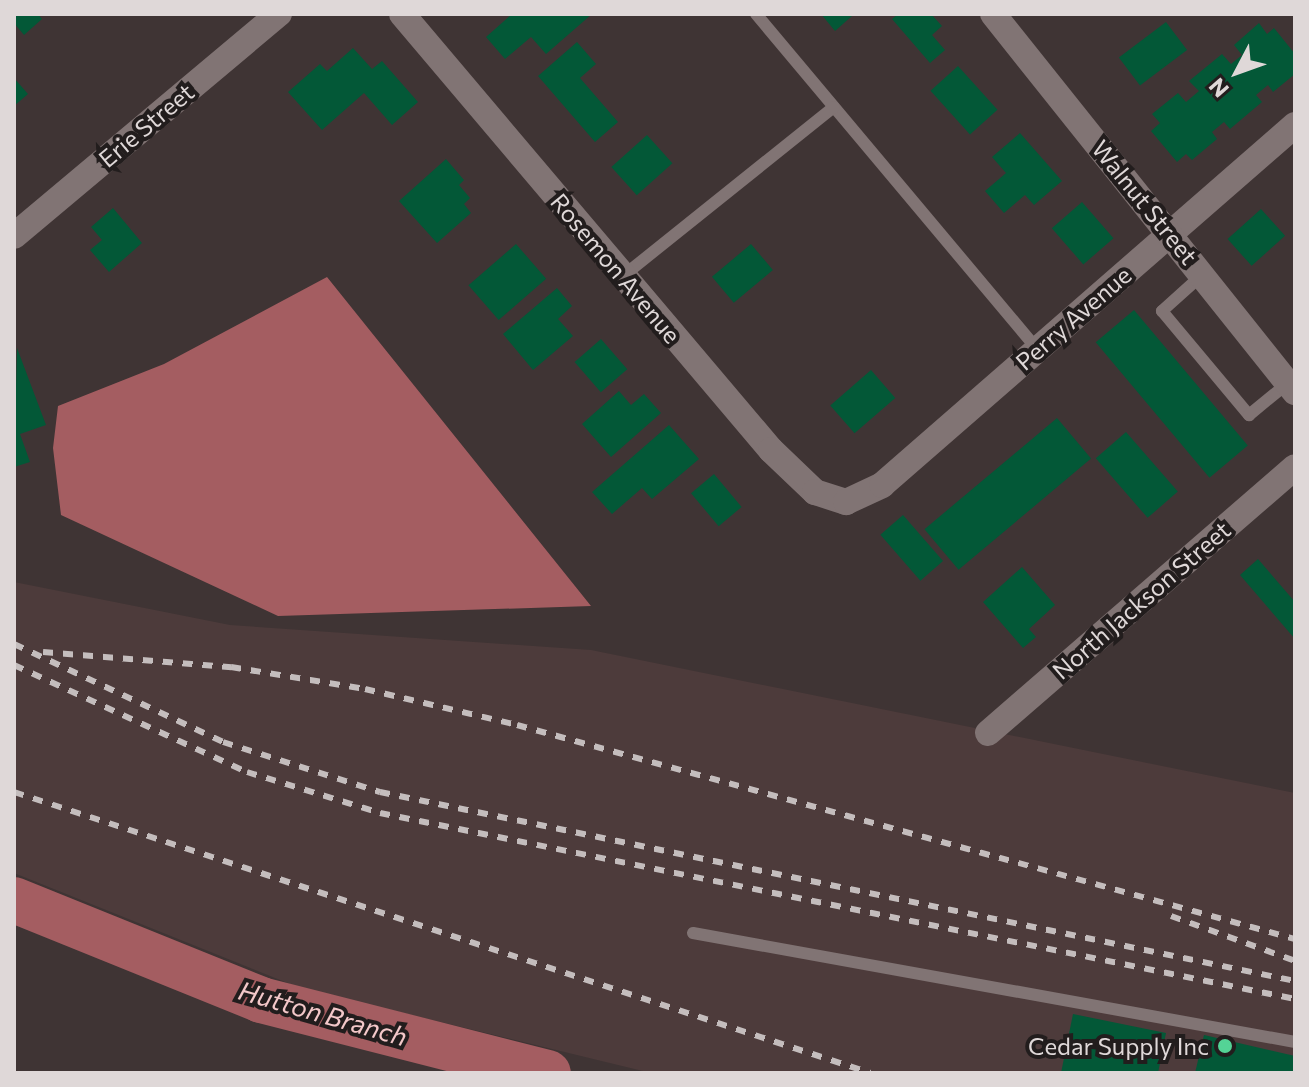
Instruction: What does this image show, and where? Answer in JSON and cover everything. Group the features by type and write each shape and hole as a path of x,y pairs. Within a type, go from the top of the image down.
{"street":[{"name":"Erie Street","path":"14,236 279,14"},
{"name":"Rosemon Avenue","path":"402,14 771,450 815,492 846,502"},
{"name":"Walnut Street","path":"993,14 1172,233 1292,387"},
{"name":"Perry Avenue","path":"846,502 882,485 1295,125"},
{"name":"North Jackson Street","path":"988,733 1295,467"}],"lane":[{"path":"756,14 1037,349"},
{"path":"623,276 834,107"},
{"path":"1204,274 1162,311 1249,415 1292,387"},
{"path":"693,933 1295,1042"}],"shaded area":[{"path":"327,277 591,606 278,616 61,515 53,448 58,406 164,364"},
{"path":"14,582 230,625 591,650 1295,793 1295,1073 651,1073 300,988 14,873"}],"building":[{"path":"14,14 38,14 42,19 24,35 14,23"},
{"path":"512,14 592,14 546,54 531,37 505,59 486,37"},
{"path":"821,14 851,14 852,16 835,31"},
{"path":"898,14 931,14 942,26 932,35 945,50 930,63 892,19"},
{"path":"1166,22 1187,50 1140,85 1119,58"},
{"path":"1259,23 1267,34 1274,28 1295,54 1295,74 1273,92 1268,85 1256,95 1262,102 1230,129 1224,122 1212,132 1217,139 1192,160 1186,154 1177,162 1151,131 1160,123 1152,114 1178,93 1186,102 1199,91 1189,81 1222,54 1231,64 1242,55 1234,45"},
{"path":"577,42 596,64 580,78 618,122 595,142 538,76"},
{"path":"353,48 372,69 382,61 418,102 392,125 364,93 322,130 288,92 320,64 327,71"},
{"path":"958,66 997,110 970,135 931,91"},
{"path":"14,78 28,94 14,106"},
{"path":"1020,133 1062,181 1034,205 1025,195 1004,213 985,191 1006,173 992,157"},
{"path":"647,135 672,163 637,195 611,167"},
{"path":"446,159 464,180 459,185 470,198 464,204 471,213 437,243 399,201"},
{"path":"1082,202 1113,238 1083,264 1052,228"},
{"path":"113,208 142,243 109,272 90,250 102,240 91,227"},
{"path":"1261,209 1285,236 1252,266 1228,239"},
{"path":"516,244 546,279 499,320 468,285"},
{"path":"751,244 773,270 734,303 712,277"},
{"path":"557,288 572,306 558,319 573,336 533,370 503,334"},
{"path":"1134,310 1248,446 1209,478 1096,342"},
{"path":"601,339 627,369 601,392 575,362"},
{"path":"17,348 46,425 20,434 30,462 14,467"},
{"path":"871,370 895,398 855,433 830,405"},
{"path":"619,391 631,405 644,394 661,413 611,457 582,424"},
{"path":"1057,418 1091,459 959,570 924,529"},
{"path":"669,425 699,459 652,499 642,488 612,514 592,492"},
{"path":"1126,432 1178,492 1148,518 1096,458"},
{"path":"714,474 742,507 719,526 691,493"},
{"path":"903,515 943,561 920,581 880,535"},
{"path":"1258,559 1295,602 1295,639 1240,575"},
{"path":"1022,567 1055,605 1029,629 1036,637 1023,648 983,602"},
{"path":"1073,1014 1166,1033 1158,1073 1061,1073"},
{"name":"Cedar Supply Inc","path":"1204,1035 1295,1056 1295,1073 1195,1073"}],"waterway":[{"name":"Hutton Branch","path":"14,900 261,1000 548,1073"}],"railway":[{"path":"14,644 223,742 380,792 1295,981"},
{"path":"43,652 231,667 365,689 517,725 1295,939"},
{"path":"14,665 247,772 380,813 1295,999"},
{"path":"14,792 870,1073"},
{"path":"1171,916 1295,961"}],"place":[{"name":"Cedar Supply Inc","path":"1225,1046"}]}
